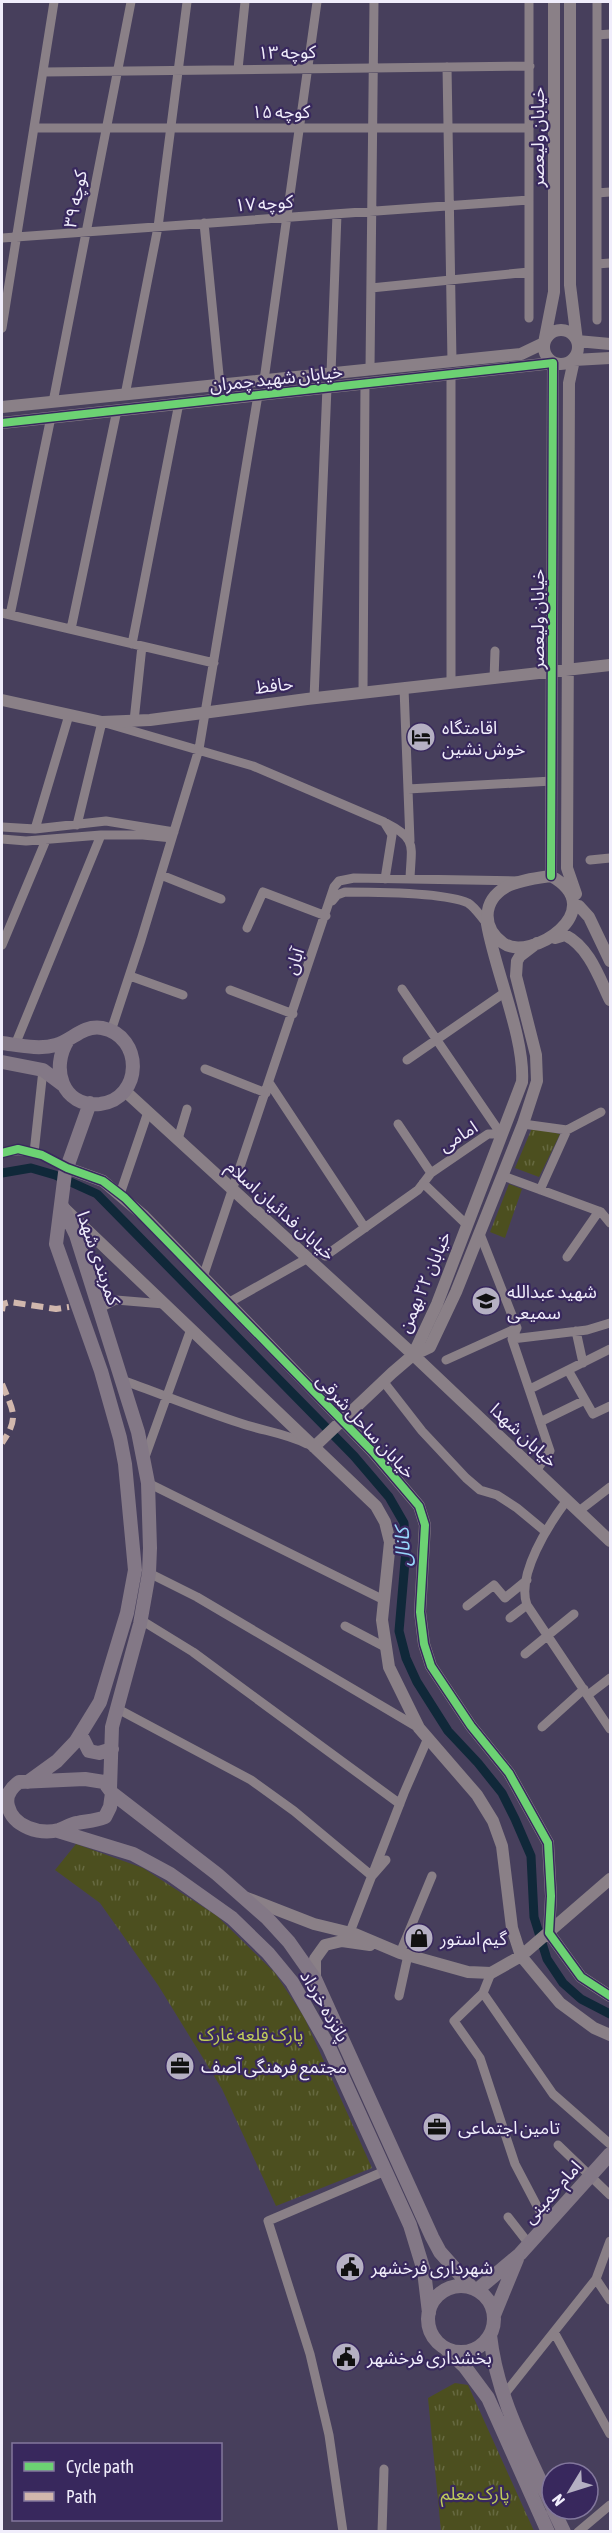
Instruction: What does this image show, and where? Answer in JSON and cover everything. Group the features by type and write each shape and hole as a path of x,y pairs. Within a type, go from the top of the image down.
{"main road":[{"path":"2,1062 43,1070 72,1095 90,1103 109,1102 124,1091 133,1073 132,1052 120,1036 99,1028 88,1028 54,1046 8,1044"},
{"path":"64,1086 59,1075 58,1063 61,1051 68,1040"},
{"path":"62,1202 66,1170 90,1103"},
{"name":"کمربندی شهدا","path":"62,1202 76,1235 138,1432 148,1484 150,1548 148,1573 141,1620 112,1727 111,1791"},
{"name":"کمربندی شهدا","path":"24,1782 57,1761 81,1734 100,1702 127,1612 135,1570 125,1464 120,1438 102,1371 56,1244 62,1202"},
{"path":"81,1734 89,1751 99,1753 112,1749"},
{"name":"پانزده خرداد","path":"2,1783 85,1779 104,1782 111,1791 217,1874 267,1918 289,1942 315,1979 432,2237 443,2257 474,2289"},
{"path":"19,1824 11,1815 7,1802 12,1788 24,1782"},
{"path":"2,1820 29,1828 58,1831 75,1823 105,1817 110,1807 111,1791"},
{"name":"پانزده خرداد","path":"58,1831 133,1854 170,1874 232,1918 268,1953 292,1982 329,2047 410,2225 424,2271 429,2313"},
{"name":"امام خمینی","path":"474,2289 524,2249 610,2154"},
{"name":"امام خمینی","path":"494,2315 524,2249"},
{"path":"540,2479 502,2396 493,2363 490,2335 494,2315 485,2297 474,2289 453,2287 445,2290 437,2296 429,2313 431,2333 465,2367 488,2398 548,2532"},
{"path":"445,2348 455,2351 475,2349 490,2335"}],"street":[{"path":"2,328 54,2"},
{"name":"کوچه ۳۹","path":"53,402 131,2"},
{"path":"125,394 158,227 187,2"},
{"path":"238,69 245,2"},
{"path":"264,380 317,2"},
{"path":"370,369 374,2"},
{"path":"529,2 529,318"},
{"name":"خیابان ولیعصر","path":"544,343 554,292 554,2"},
{"name":"خیابان ولیعصر","path":"570,2 570,285 578,341"},
{"path":"597,2 597,320"},
{"path":"597,35 610,34"},
{"path":"554,64 570,64"},
{"name":"کوچه ۱۳","path":"44,72 530,66"},
{"path":"447,67 451,367 451,683"},
{"name":"کوچه ۱۵","path":"35,128 528,128"},
{"path":"597,193 610,192"},
{"name":"کوچه ۱۷","path":"2,238 529,200"},
{"path":"331,373 337,214"},
{"path":"204,223 220,385"},
{"path":"597,264 610,263"},
{"path":"371,288 529,272"},
{"path":"610,344 578,341 567,331 560,330 550,334 544,343 546,355 553,363 566,364 574,360 610,358"},
{"path":"574,360 579,348 578,341"},
{"name":"خیابان شهید چمران","path":"2,423 365,383 521,354 544,343"},
{"name":"خیابان ولیعصر","path":"574,360 569,383 567,868 576,894"},
{"name":"خیابان ولیعصر","path":"551,876 553,363"},
{"name":"خیابان شهید چمران","path":"2,407 370,369 553,363"},
{"path":"363,693 365,383"},
{"path":"314,698 327,387"},
{"path":"111,1031 199,749 258,395"},
{"path":"134,721 137,645 179,403"},
{"path":"71,629 117,410"},
{"path":"51,417 6,614 214,663"},
{"path":"495,651 495,678"},
{"name":"حافظ","path":"2,700 102,722 134,721 314,698 610,665"},
{"path":"404,688 410,879"},
{"path":"35,829 69,715"},
{"path":"77,825 102,722 253,766 384,822 404,832 410,841"},
{"path":"408,789 552,781"},
{"path":"2,827 35,829 118,822 173,835"},
{"path":"384,822 392,835 385,879 524,881"},
{"path":"2,839 46,840 101,835 173,835"},
{"path":"8,1044 101,835"},
{"path":"2,945 46,840"},
{"path":"590,860 610,858"},
{"path":"161,875 220,899"},
{"path":"487,924 487,911 494,898 506,887 551,876 567,883 576,894 579,906 577,920 567,930 551,939"},
{"name":"آبان","path":"203,1277 332,900 334,887 339,881 354,878 385,879"},
{"path":"247,928 263,892 326,916"},
{"path":"332,900 345,892 454,899 469,904 487,924 495,938 507,946 519,948 565,935 578,944 595,968 610,1000"},
{"path":"579,906 589,917 610,961"},
{"name":"خیابان ۲۲ بهمن","path":"412,1356 437,1304 522,1082 523,1069 487,924"},
{"name":"خیابان ۲۲ بهمن","path":"412,1356 430,1347 456,1292 523,1124 537,1081 536,1055 516,976 517,961 520,956 537,943"},
{"path":"129,976 183,995"},
{"name":"امامی","path":"402,989 501,1134"},
{"path":"230,990 293,1014"},
{"path":"407,1060 504,993"},
{"path":"205,1069 268,1089 365,1228"},
{"path":"34,1153 43,1070"},
{"name":"خیابان فدائیان اسلام","path":"124,1091 412,1356"},
{"path":"178,1139 187,1109"},
{"path":"120,1194 148,1112"},
{"path":"523,1124 567,1130 601,1112"},
{"path":"398,1124 431,1173"},
{"path":"540,1190 567,1130"},
{"name":"امامی","path":"325,1256 418,1190 431,1173 488,1134 501,1134"},
{"path":"2,1147 34,1153 66,1170"},
{"path":"2,1153 18,1149"},
{"name":"خیابان ساحل شرقی","path":"66,1170 103,1181 120,1194 228,1303 339,1423 396,1477 419,1506 425,1525 420,1612 424,1644 431,1666 445,1689 509,1773 548,1843 551,1896 549,1933"},
{"path":"502,1176 599,1211 610,1223"},
{"path":"423,1183 467,1225"},
{"path":"62,1202 164,1305 317,1445 376,1506 385,1522 390,1542 382,1620 389,1666 419,1728 477,1794 493,1821 506,1869 512,1928 525,1954 560,2003 594,2028 610,2035"},
{"path":"567,1257 599,1211"},
{"path":"480,1234 517,1328 512,1339 550,1451 536,1471"},
{"path":"228,1303 308,1258"},
{"path":"98,1309 116,1300 164,1305"},
{"path":"512,1339 576,1331 610,1323"},
{"path":"446,1360 517,1328"},
{"path":"144,1459 191,1329"},
{"path":"576,1331 583,1363"},
{"path":"530,1389 610,1349"},
{"path":"317,1445 412,1356"},
{"name":"خیابان شهدا","path":"412,1356 610,1541"},
{"path":"568,1370 593,1414 610,1406"},
{"path":"122,1380 237,1423 266,1432 288,1435 317,1445"},
{"path":"383,1381 422,1431 466,1478 480,1490 498,1495 546,1532"},
{"path":"540,1422 585,1400"},
{"path":"148,1484 384,1599"},
{"path":"579,1511 610,1487"},
{"path":"567,1500 546,1532 531,1563 524,1597 527,1605 610,1729"},
{"path":"148,1573 196,1596 419,1728"},
{"path":"466,1606 494,1585 505,1598 526,1580"},
{"path":"510,1618 527,1605"},
{"path":"525,1654 574,1614"},
{"path":"141,1620 193,1652 400,1804"},
{"path":"345,1626 385,1647"},
{"path":"542,1726 586,1692 610,1678"},
{"path":"116,1708 251,1780 294,1811 372,1876"},
{"path":"350,1932 428,1738"},
{"path":"372,1876 386,1860"},
{"path":"399,1996 404,1954 432,1876"},
{"path":"239,1894 281,1913 350,1932 404,1954 468,1972 491,1973 525,1954 610,1879"},
{"path":"549,1933 581,1977 610,1996"},
{"path":"315,1979 315,1959 325,1945 342,1941 383,1947"},
{"path":"491,1973 483,1993 454,2021 480,2058 515,2164 547,2225"},
{"path":"483,1993 553,2094 610,2144"},
{"path":"558,2145 610,2195"},
{"path":"344,2532 329,2435 310,2354 268,2221 385,2170"},
{"path":"508,2217 524,2249"},
{"path":"502,2396 596,2279 610,2241"},
{"path":"596,2279 610,2300"},
{"path":"554,2332 610,2434"},
{"path":"382,2532 384,2469"},
{"path":"578,2532 610,2505"}],"green space":[{"path":"532,1128 560,1134 539,1177 515,1168"},
{"path":"509,1184 522,1189 505,1238 490,1232"},
{"name":"پارک قلعه غارک","path":"76,1844 143,1868 217,1916 275,1973 304,2017 372,2168 276,2206 222,2089 158,1985 100,1903 55,1870"},
{"name":"پارک معلم","path":"455,2383 468,2385 534,2531 441,2531 428,2398"}],"waterway":[{"name":"کانال","path":"2,1173 31,1168 55,1175 97,1194 354,1456 389,1497 404,1523 406,1550 399,1631 406,1658 417,1682 448,1731 502,1793 515,1819 531,1856 534,1917 547,1959 563,1983 581,1999 610,2014"}],"marked path":[{"path":"2,1311 3,1304 10,1302 56,1309 69,1307"},
{"path":"2,1384 13,1414 11,1427 2,1443"}],"cycle path":[{"path":"2,423 553,363 551,876"},
{"path":"2,1153 18,1149 42,1155 67,1168 103,1181 125,1198 373,1452 419,1506 425,1525 420,1612 424,1644 431,1666 471,1726 509,1773 548,1843 551,1896 549,1933 581,1977 610,1996"}],"place":[{"name":"اقامتگاه خوش نشین","path":"421,737"},
{"name":"شهید عبدالله سمیعی","path":"486,1301"},
{"name":"گیم استور","path":"419,1938"},
{"name":"مجتمع فرهنگی آصف","path":"180,2066"},
{"name":"تامین اجتماعی","path":"437,2127"},
{"name":"شهرداری فرخشهر","path":"350,2267"},
{"name":"بخشداری فرخشهر","path":"346,2357"}]}
